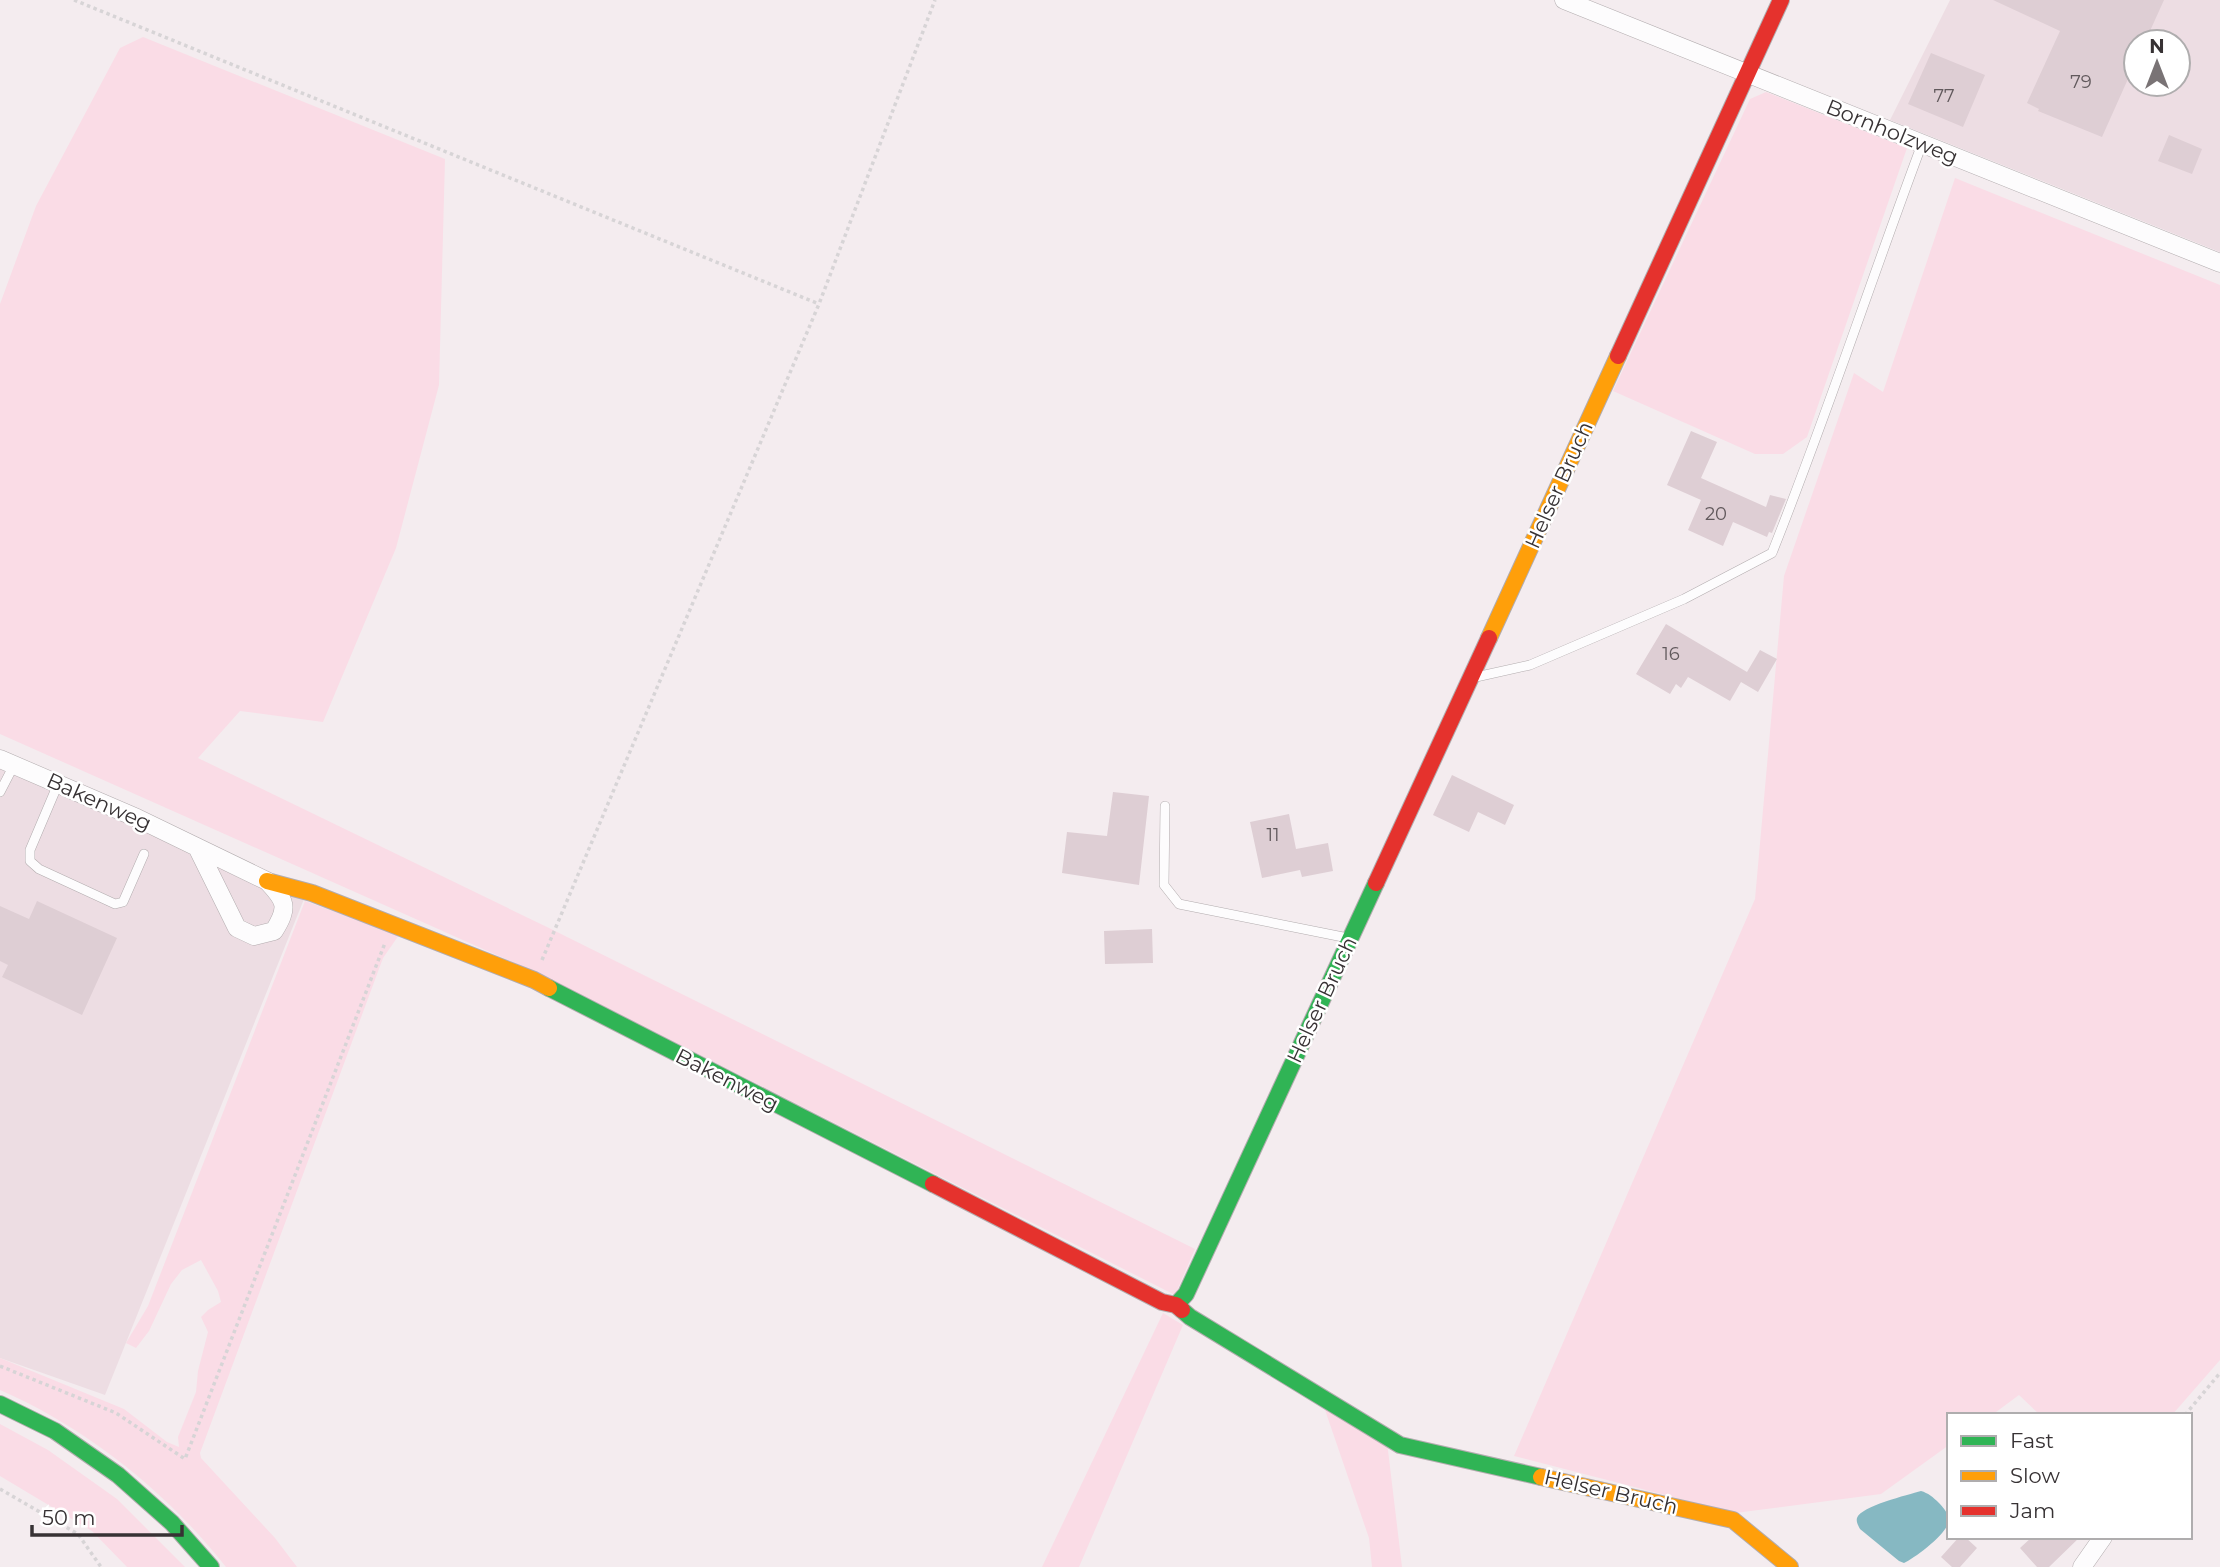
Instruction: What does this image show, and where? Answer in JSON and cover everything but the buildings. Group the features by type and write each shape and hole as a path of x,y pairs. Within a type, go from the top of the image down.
{"street":[{"name":"Bornholzweg","path":"1564,0 2220,263"},
{"name":"Helser Bruch","path":"1781,0 1351,939 1186,1294 1177,1306 1190,1317 1400,1445 1733,1520 1790,1567"},
{"name":"Bakenweg","path":"7,762 137,818 267,881 312,893 534,980 1138,1290 1177,1306"},
{"path":"197,847 237,928 254,936 274,932 284,915 283,897 267,881"},
{"path":"0,1404 55,1430 118,1475 172,1523 211,1567"},
{"path":"2082,1567 2102,1539"}],"lane":[{"path":"1471,678 1530,665 1684,599 1772,553 1797,491 1922,144"},
{"path":"0,792 7,762"},
{"path":"58,784 30,850 30,861 39,869 116,904 123,902 144,854"},
{"path":"1165,806 1164,885 1179,904 1351,939"}],"path":[{"path":"74,0 819,304"},
{"path":"534,980 819,304 935,0"},
{"path":"0,1366 116,1413 185,1459 391,924"},
{"path":"2187,1413 2220,1373"},
{"path":"0,1489 78,1534 101,1567"}],"shaded area":[{"path":"1950,0 2220,0 2220,252 1890,120"},
{"path":"143,37 445,159 439,385 396,548 323,722 240,711 198,758 549,928 1195,1249 1175,1295 546,977 0,734 0,304 36,206 120,48"},
{"path":"1766,92 1907,148 1807,437 1783,454 1755,454 1613,391 1750,99"},
{"path":"1955,178 2220,285 2220,1360 2174,1413 2038,1413 2019,1395 1995,1413 1947,1413 1947,1446 1881,1494 1735,1513 1514,1456 1755,899 1784,576 1854,373 1883,392"},
{"path":"0,768 306,894 105,1395 0,1358"},
{"path":"305,901 399,935 383,958 200,1453 201,1458 275,1538 297,1567 226,1567 178,1513 124,1465 64,1423 0,1390 0,1358 124,1409 167,1442 179,1447 178,1437 196,1392 198,1371 208,1332 201,1317 221,1302 201,1260 182,1270 171,1284 149,1331 136,1348 126,1343 148,1306"},
{"path":"1163,1313 1183,1325 1079,1567 1042,1567"},
{"path":"1324,1407 1387,1442 1402,1567 1372,1567 1369,1538"},
{"path":"0,1424 48,1450 117,1499 185,1567 127,1567 92,1531 0,1476"}],"water":[{"path":"1921,1491 1942,1506 1947,1514 1947,1526 1939,1536 1904,1563 1860,1529 1857,1522 1860,1514 1867,1509"}],"traffic: fast":[{"path":"1176,1305 1186,1294 1376,883"},
{"path":"549,988 933,1184"},
{"path":"1182,1310 1400,1445 1541,1477"},
{"path":"0,1404 55,1431 118,1475 172,1523 211,1567"}],"traffic: slow":[{"path":"1489,638 1618,356"},
{"path":"267,881 312,893 549,988"},
{"path":"1541,1477 1733,1520 1790,1567"}],"traffic: jam":[{"path":"1618,356 1781,0"},
{"path":"1376,883 1489,638"},
{"path":"933,1184 1182,1310"}]}
